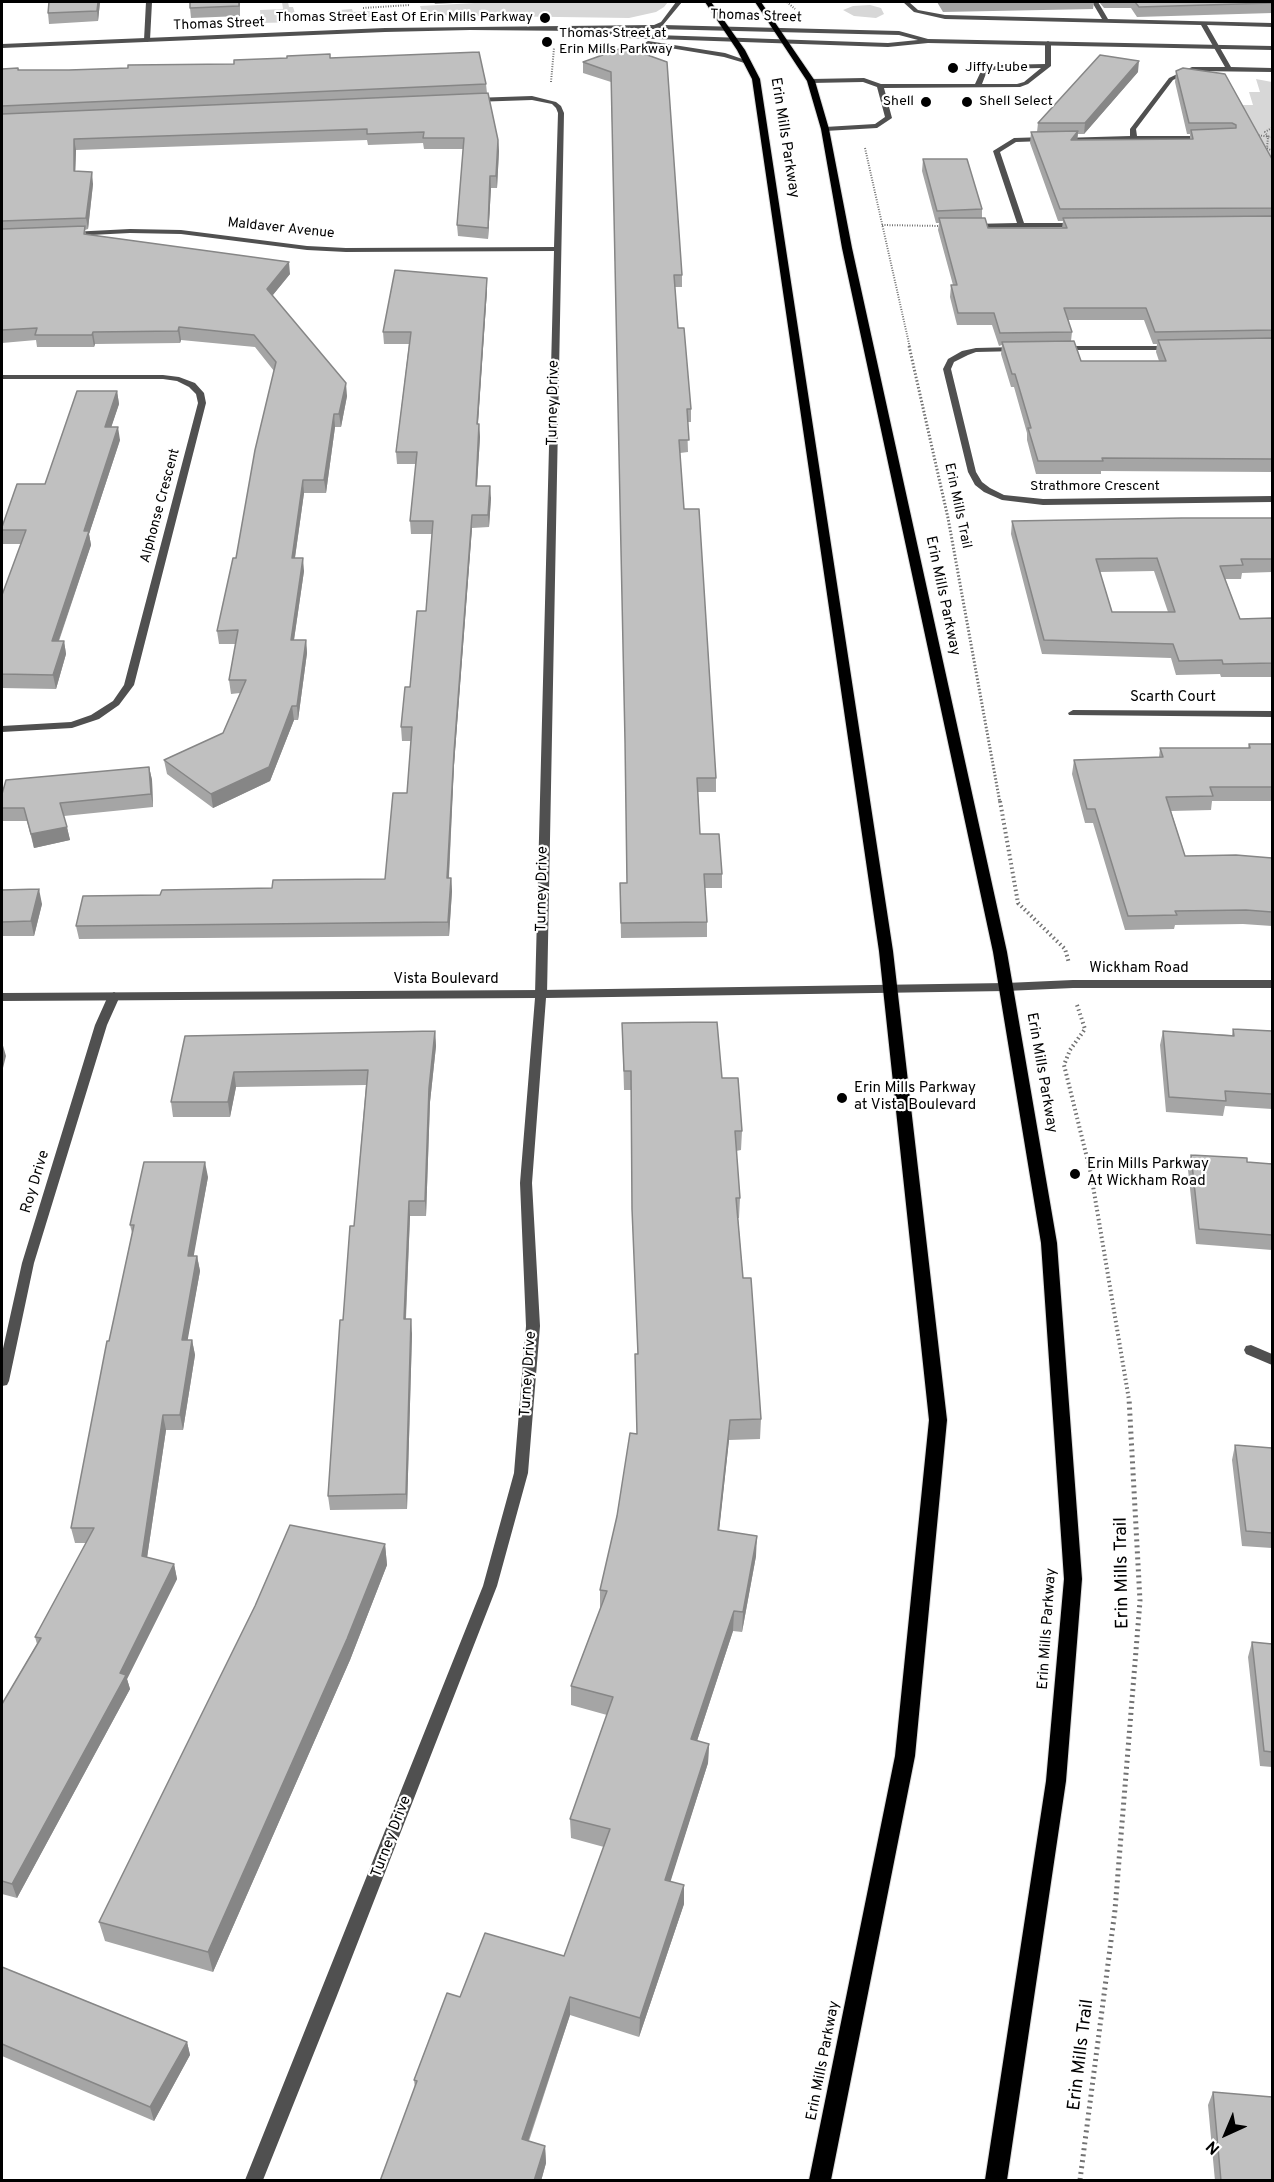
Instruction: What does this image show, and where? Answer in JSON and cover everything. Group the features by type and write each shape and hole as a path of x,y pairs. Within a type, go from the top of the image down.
{"main road":[{"name":"Erin Mills Parkway","path":"708,2 734,39 756,79 891,989 938,1420 905,1756 820,2181"},
{"name":"Erin Mills Parkway","path":"758,2 811,81 825,129 847,248 1006,987 1050,1243 1072,1579 1056,1781 996,2181"}],"street":[{"path":"147,40 149,2"},
{"path":"655,27 663,23 679,2"},
{"path":"906,2 916,11 934,16 1272,25"},
{"path":"1095,2 1106,21"},
{"path":"1203,23 1219,47 1229,69"},
{"name":"Thomas Street","path":"2,46 438,28 582,29 614,26 899,33 928,41"},
{"name":"Thomas Street","path":"582,29 627,36 888,45 928,41 1272,48"},
{"path":"627,36 651,44 725,55 748,62"},
{"path":"1048,43 1048,66"},
{"path":"811,81 864,80 880,86 1018,86 1026,83 1048,66"},
{"path":"978,86 984,70 1000,67 1048,66"},
{"path":"1134,138 1133,129 1171,79 1192,69 1272,70"},
{"path":"825,129 877,126 890,118 880,86"},
{"name":"Turney Drive","path":"254,2181 490,1586 521,1473 533,1326 526,1183 541,994 559,108 554,103 532,98 468,100"},
{"path":"1021,225 996,151 999,147 1014,140 1230,138"},
{"path":"941,226 1081,225"},
{"name":"Maldaver Avenue","path":"60,234 130,231 181,232 307,248 346,250 557,249"},
{"name":"Strathmore Crescent","path":"1028,348 976,350 955,357 947,369 972,472 978,483 987,490 1002,497 1042,502 1272,499"},
{"path":"1052,348 1179,348"},
{"name":"Alphonse Crescent","path":"2,377 163,377 178,379 192,385 200,393 202,404 129,685 116,703 95,717 72,725 2,729"},
{"name":"Scarth Court","path":"1073,713 1272,714"},
{"name":"Wickham Road","path":"891,989 1073,984 1272,984"},
{"name":"Vista Boulevard","path":"2,997 541,994 891,989"},
{"name":"Roy Drive","path":"2,1381 28,1263 101,1025 114,996"},
{"path":"1251,1350 1272,1360"}],"path":[{"name":"Erin Mills Trail","path":"861,126 948,518 1018,903 1054,937 1065,949 1066,954"},
{"path":"1272,128 1265,132 1268,136 1266,144 1272,151"},
{"path":"1230,138 1250,135 1272,137"},
{"path":"882,225 941,226"},
{"name":"Erin Mills Trail","path":"1078,1013 1085,1029 1070,1050 1064,1065 1091,1174 1131,1409 1140,1601 1115,1910 1080,2181"}],"shaded area":[{"path":"282,2 288,2 289,7 293,7 298,22 261,23 260,10 283,9"},
{"path":"493,2 668,2 656,12 629,18 420,15 423,15 420,6"},
{"path":"870,5 881,8 884,14 876,18 854,16 843,10 853,6"},
{"path":"352,9 353,12 370,11 371,17 331,20 328,11"},
{"path":"1256,79 1272,82 1272,191 1269,170 1240,105 1253,105 1249,92 1260,92"}],"building":[{"path":"49,2 98,2 97,11 48,13"},
{"path":"190,2 239,2 239,6 190,8"},
{"path":"1135,2 1272,2 1272,3 1139,7"},
{"path":"625,47 667,62 682,275 674,275 678,328 684,328 691,409 687,409 689,440 679,440 684,509 699,509 716,778 697,778 700,834 719,834 722,874 704,874 707,922 621,923 620,883 627,883 611,72 583,62"},
{"path":"479,52 486,84 2,106 2,69 128,68 128,65 234,64 234,60 330,54 330,58"},
{"path":"1100,55 1139,61 1085,123 1038,123"},
{"path":"1183,68 1225,74 1272,159 1272,208 1060,209 1031,132 1078,131 1071,140 1193,139 1191,130 1236,128 1236,125 1232,123 1189,123 1176,71"},
{"path":"488,93 498,140 496,176 490,176 488,228 457,225 464,138 423,138 424,132 367,134 367,129 74,139 74,171 92,172 86,218 2,221 2,114"},
{"path":"923,159 967,159 982,209 937,211"},
{"path":"1272,216 1272,330 1155,332 1146,308 1064,308 1072,332 1000,333 994,313 958,313 951,285 957,285 939,218 985,218 988,228 1067,228 1063,218"},
{"path":"85,226 84,234 289,262 267,289 346,383 339,414 334,414 324,480 303,480 292,558 303,558 291,640 306,640 297,706 292,706 269,767 211,794 164,760 223,733 246,680 229,680 238,630 217,631 233,558 236,558 255,450 276,362 254,335 179,327 178,331 93,332 92,335 35,335 37,328 2,330 2,229"},
{"path":"395,270 487,278 477,424 479,424 476,486 490,486 488,515 472,515 454,752 447,878 451,878 448,922 76,926 83,896 160,895 162,890 272,888 273,880 385,879 393,793 407,793 412,727 401,727 405,687 410,687 417,611 426,611 433,521 410,521 417,452 396,452 411,332 383,332"},
{"path":"1272,338 1272,459 1102,458 1103,461 1038,461 1015,374 1012,374 1002,342 1074,341 1081,361 1166,361 1158,340"},
{"path":"77,391 117,391 105,427 118,427 84,531 89,531 52,641 64,641 53,675 2,674 2,595 26,530 2,530 2,527 17,484 45,484"},
{"path":"1272,518 1272,559 1241,559 1243,565 1220,566 1240,619 1272,618 1272,663 1223,664 1222,660 1179,661 1173,644 1044,640 1012,521","holes":["1157,558 1175,612 1112,612 1096,559"]},
{"path":"1249,744 1272,744 1272,787 1210,787 1213,796 1166,797 1185,856 1236,855 1272,858 1272,912 1175,911 1177,915 1128,916 1095,809 1087,809 1074,760 1163,757 1160,748 1250,748"},
{"path":"149,767 151,794 60,803 67,827 31,834 24,808 2,808 2,794 6,780"},
{"path":"39,889 31,921 2,922 2,890"},
{"path":"717,1022 722,1078 738,1078 742,1131 735,1131 740,1198 736,1198 743,1278 751,1278 761,1419 730,1420 718,1530 757,1536 743,1612 734,1611 691,1739 709,1744 665,1880 684,1885 640,2018 570,1997 522,2139 545,2146 534,2181 380,2181 417,2081 414,2080 447,1993 460,1997 485,1933 564,1956 610,1829 570,1819 613,1697 571,1686 607,1591 600,1590 617,1516 630,1433 637,1434 635,1354 638,1354 632,1209 631,1071 624,1071 622,1023"},
{"path":"1233,1029 1272,1031 1272,1094 1225,1091 1226,1101 1169,1097 1163,1031 1234,1036"},
{"path":"435,1031 429,1088 425,1201 409,1201 404,1319 411,1319 406,1494 328,1496 340,1320 343,1320 350,1226 354,1226 368,1070 234,1072 228,1102 171,1102 185,1036"},
{"path":"1191,1155 1247,1158 1247,1162 1272,1164 1272,1235 1199,1229"},
{"path":"144,1162 205,1162 188,1256 197,1256 182,1340 192,1340 180,1415 163,1415 142,1556 174,1564 120,1673 126,1675 12,1884 2,1881 2,1704 41,1638 35,1637 94,1528 71,1528 107,1341 109,1341 134,1225 130,1225"},
{"path":"1235,1445 1272,1448 1272,1533 1246,1531"},
{"path":"290,1525 385,1544 347,1639 208,1952 99,1922 255,1606"},
{"path":"1252,1642 1272,1644 1272,1752 1264,1751"},
{"path":"2,1967 187,2042 150,2107 2,2044"},
{"path":"1213,2092 1272,2097 1272,2181 1221,2181"}],"place":[{"name":"Thomas Street East Of Erin Mills Parkway","path":"545,18"},
{"name":"Thomas Street at Erin Mills Parkway","path":"547,42"},
{"name":"Jiffy Lube","path":"953,68"},
{"name":"Shell","path":"926,102"},
{"name":"Shell Select","path":"967,102"},
{"name":"Erin Mills Parkway at Vista Boulevard","path":"842,1098"},
{"name":"Erin Mills Parkway At Wickham Road","path":"1075,1174"}]}
